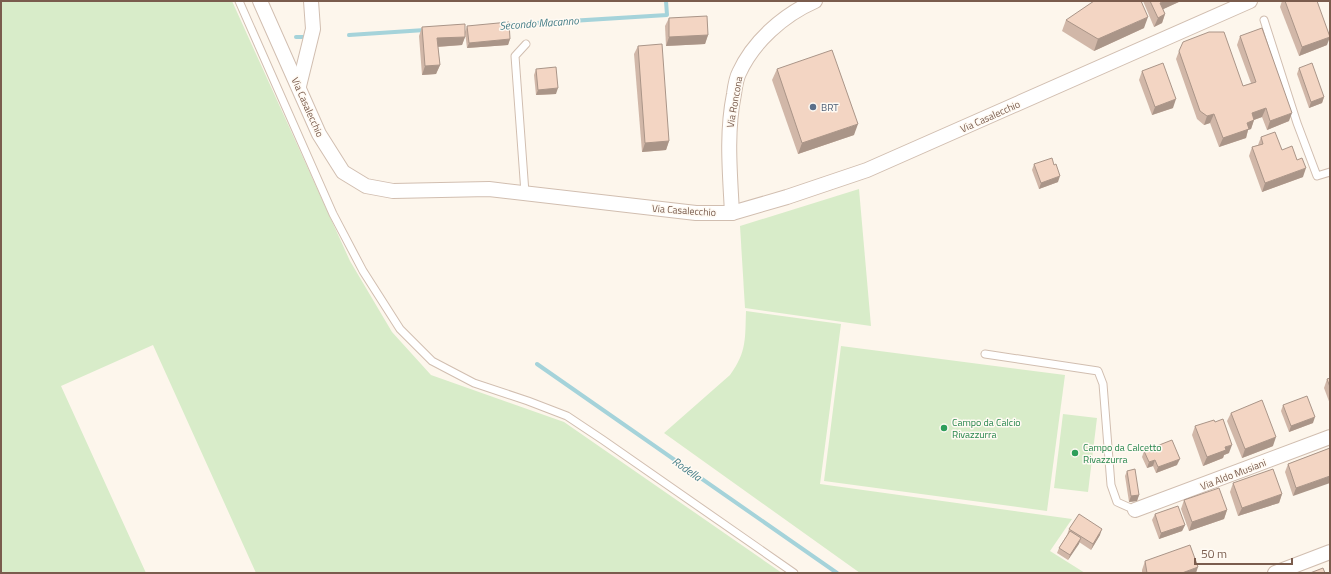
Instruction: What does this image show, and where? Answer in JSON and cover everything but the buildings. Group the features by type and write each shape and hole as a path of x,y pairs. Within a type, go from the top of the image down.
{"street":[{"name":"Via Casalecchio","path":"260,1 319,134 343,172 366,186 393,191 490,189 696,213 732,213 787,197 867,170 1250,1"},
{"path":"299,86 313,29 311,1"},
{"name":"Via Roncona","path":"732,213 728,144 732,105 738,74 754,48 778,23 815,1"},
{"name":"Via Aldo Musiani","path":"1135,510 1330,437"},
{"path":"1275,573 1330,552"}],"lane":[{"path":"239,1 336,220 363,271 400,329 432,361 474,382 567,416 794,573"},
{"path":"1264,20 1317,176 1330,172"},
{"path":"525,193 515,56 526,44"},
{"path":"985,354 1098,371 1103,384 1112,485 1117,502 1135,510"}],"green space":[{"path":"1,1 232,1 350,261 392,332 431,375 564,422 782,573 256,573 153,345 61,386 146,573 1,573"},
{"path":"859,189 871,326 745,308 740,226"},
{"path":"746,311 841,324 820,484 1072,519 1050,551 1085,573 860,573 664,433 730,375 736,367 744,344"},
{"name":"Campo da Calcio Rivazzurra","path":"841,346 1065,375 1047,511 824,481"},
{"name":"Campo da Calcetto Rivazzurra","path":"1063,414 1097,418 1088,492 1054,488"}],"waterway":[{"name":"Secondo Macanno","path":"506,25 667,15 666,1"},
{"name":"Secondo Macanno","path":"349,35 425,30"},
{"name":"Secondo Macanno","path":"296,37 306,37"},
{"name":"Rodella","path":"537,364 837,573"}],"place":[{"name":"BRT","path":"813,107"},
{"name":"Campo da Calcio Rivazzurra","path":"944,428"},
{"name":"Campo da Calcetto Rivazzurra","path":"1075,453"}]}
